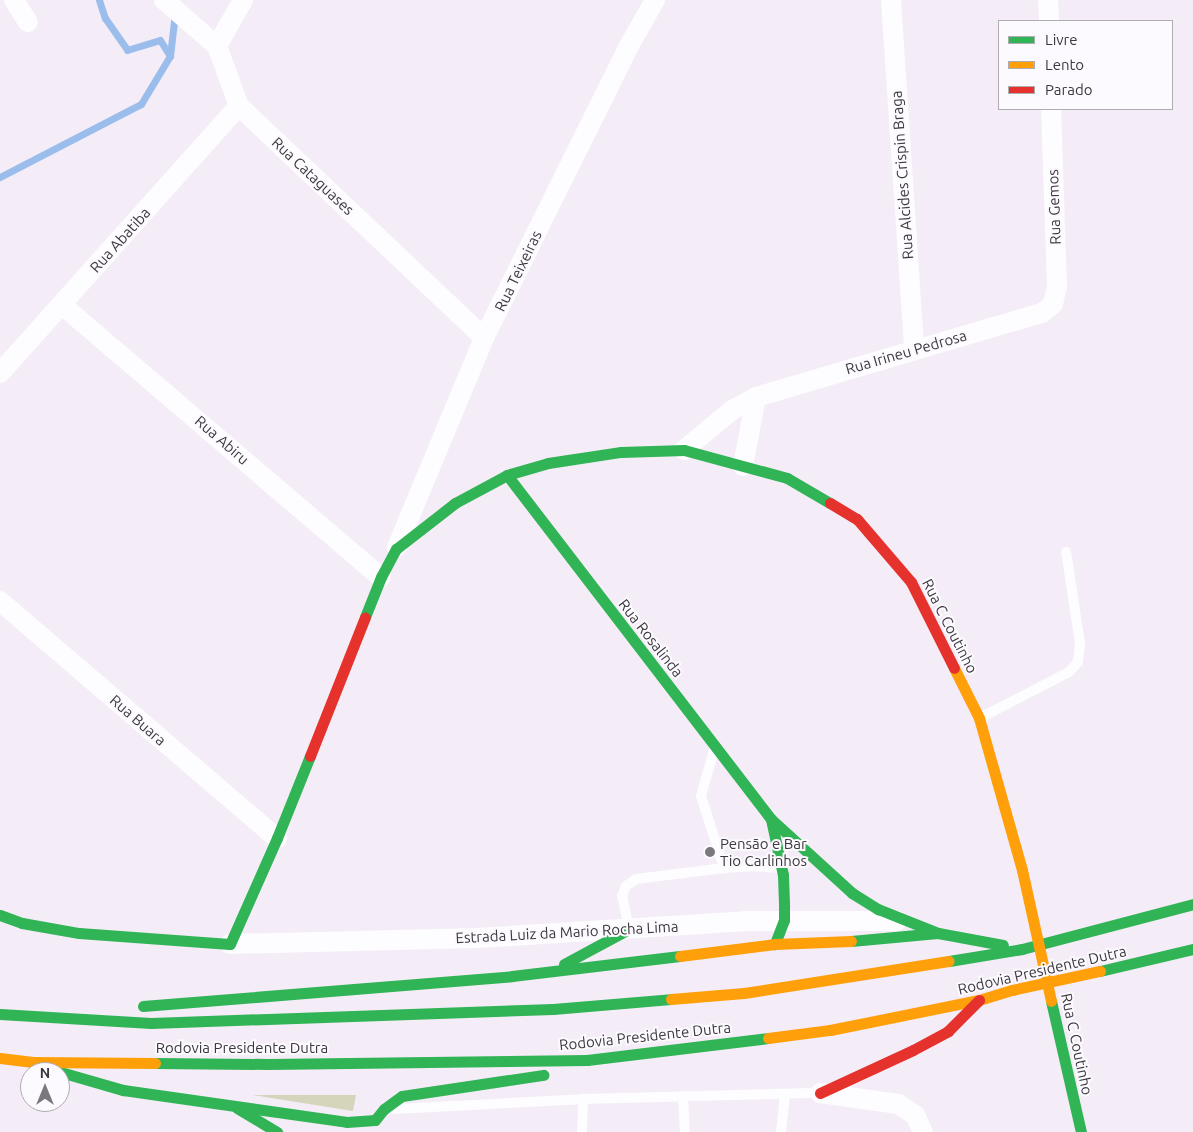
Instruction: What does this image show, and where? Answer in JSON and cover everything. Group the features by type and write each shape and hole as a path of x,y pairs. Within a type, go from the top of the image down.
{"main road":[{"name":"Rua C Coutinho","path":"396,549 455,503 507,475 548,463 612,454 684,450 787,478 856,519 911,582 979,718 1022,870 1061,1035 1081,1132"},
{"name":"Rua Rosalinda","path":"507,475 771,819 852,893 878,910 938,933"},
{"path":"230,944 277,838 381,577 396,549"},
{"name":"Rua Rosalinda","path":"771,819 782,868 784,920 775,944"},
{"name":"Rodovia Presidente Dutra","path":"0,1014 151,1023 553,1009 744,993 1022,949 1193,904"},
{"name":"Estrada Luiz da Mario Rocha Lima","path":"0,915 22,923 79,932 230,944"},
{"path":"550,972 629,929"},
{"path":"128,1007 550,972 775,944 871,940 938,933 1022,949"},
{"name":"Rodovia Presidente Dutra","path":"70,1062 294,1064 587,1060 830,1030 979,1000 1012,990 1116,968 1193,949"},
{"path":"820,1093 913,1050 948,1031 979,1000"},
{"path":"21,1016 109,1009"},
{"name":"Rodovia Presidente Dutra","path":"0,1058 33,1062"},
{"path":"369,1132 375,1120 384,1109 402,1096 545,1075 567,1069 587,1060"},
{"path":"70,1075 123,1090 237,1108 348,1122 375,1120"},
{"path":"237,1108 277,1132"}],"street":[{"path":"14,0 28,22"},
{"path":"164,0 217,46 243,0"},
{"name":"Rua Teixeiras","path":"396,549 484,338 630,44 655,0"},
{"name":"Rua Alcides Crispin Braga","path":"891,0 914,349"},
{"path":"1048,0 1049,20"},
{"name":"Rua Cataguases","path":"217,46 239,106 484,338"},
{"name":"Rua Abatiba","path":"0,373 239,106"},
{"name":"Rua Gemos","path":"1051,110 1056,287 1053,304"},
{"name":"Rua Irineu Pedrosa","path":"684,450 732,410 756,397 914,349 1042,313 1053,304"},
{"name":"Rua Abiru","path":"62,305 381,577"},
{"path":"743,466 756,397"},
{"name":"Rua Buara","path":"0,602 277,838"},
{"name":"Estrada Luiz da Mario Rocha Lima","path":"230,944 478,938 784,920 904,921"},
{"path":"820,1093 898,1104 916,1115 923,1132"}],"lane":[{"path":"979,718 1069,672 1078,662 1080,643 1066,552"},
{"path":"715,746 702,796 724,868"},
{"path":"629,929 622,896 626,886 636,878 750,866 782,868"},
{"path":"384,1109 583,1098 820,1093"},
{"path":"781,1132 785,1094"},
{"path":"683,1096 685,1132"},
{"path":"582,1132 583,1098"}],"green space":[{"path":"253,1095 356,1095 353,1111"}],"waterway":[{"path":"99,0 105,18 127,50 160,40 170,56"},
{"path":"0,177 141,104 170,56 175,13"}],"traffic: fast":[{"path":"365,617 381,577 396,549 455,503 507,475 548,463 621,452 684,450 787,478 830,503"},
{"path":"507,475 771,819 852,893 878,909 938,933"},
{"path":"0,915 22,923 79,933 230,944 277,838 310,756"},
{"path":"771,819 783,875 784,906 784,920 775,944"},
{"path":"949,961 1022,949 1193,904"},
{"path":"564,964 629,929"},
{"path":"851,941 938,933 1003,945"},
{"path":"1100,971 1193,949"},
{"path":"143,1006 512,976 680,956"},
{"path":"0,1014 151,1023 553,1009 671,999"},
{"path":"1051,1001 1081,1132"},
{"path":"155,1063 268,1064 587,1060 768,1038"},
{"path":"70,1075 123,1090 347,1122 375,1120 384,1109 402,1096 543,1075"},
{"path":"237,1108 277,1132"}],"traffic: slow":[{"path":"954,668 979,718 1022,870 1051,1001"},
{"path":"680,956 775,944 851,941"},
{"path":"671,999 744,993 949,961"},
{"path":"768,1038 830,1030 979,1000 1012,990 1100,971"},
{"path":"0,1058 33,1062 155,1063"}],"traffic: jam":[{"path":"830,503 857,519 911,582 954,668"},
{"path":"310,756 365,617"},
{"path":"820,1093 913,1050 948,1031 979,1000"}],"place":[{"name":"Pensão e Bar Tio Carlinhos","path":"710,852"}]}
